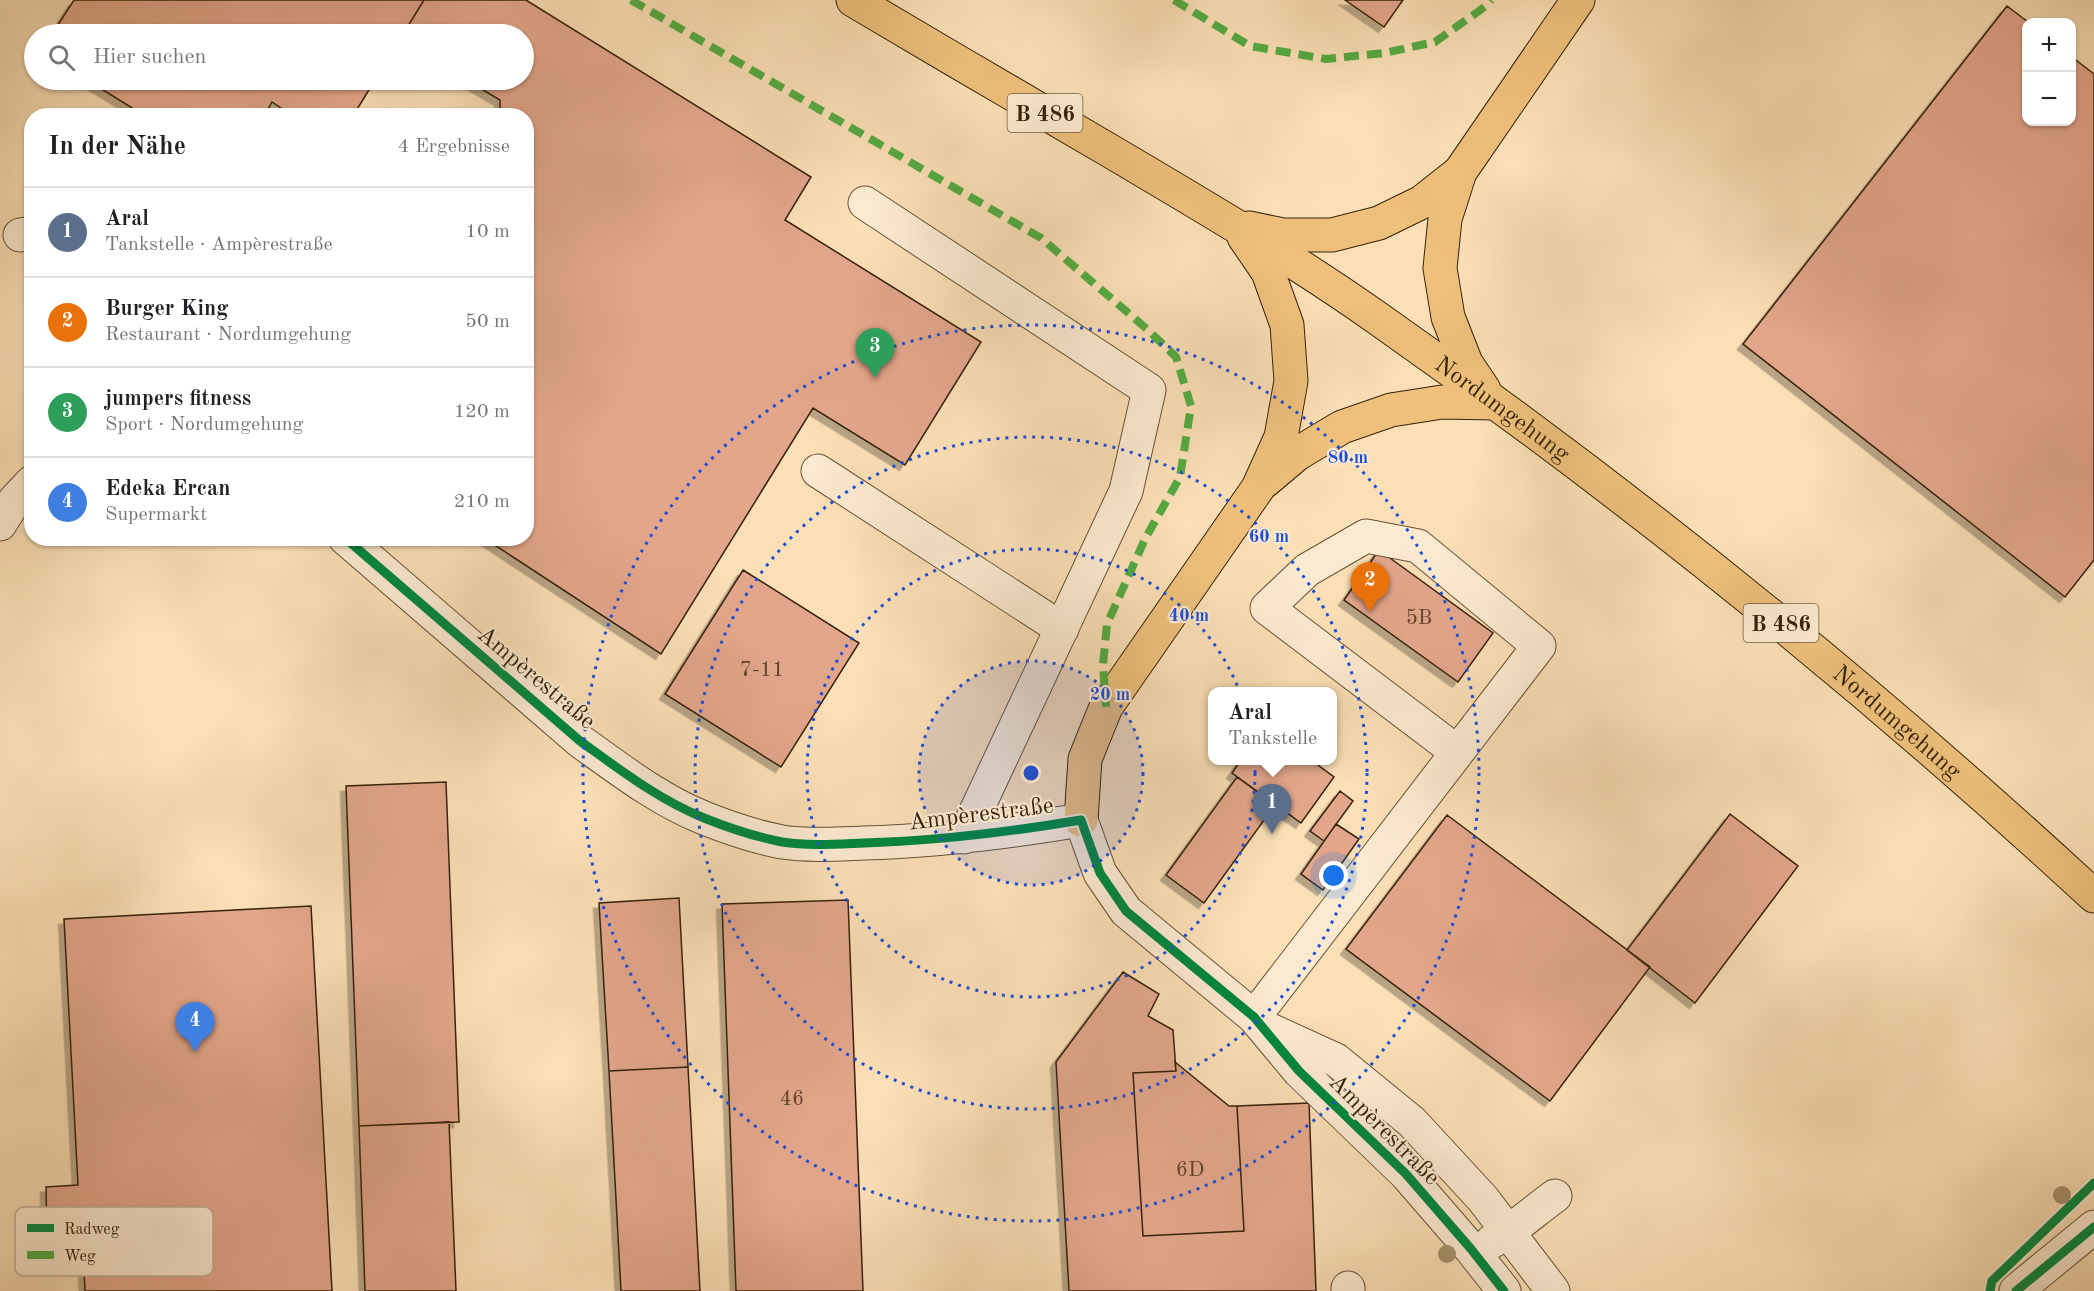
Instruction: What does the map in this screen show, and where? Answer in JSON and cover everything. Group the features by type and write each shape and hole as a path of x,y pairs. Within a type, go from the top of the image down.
{"main road":[{"name":"Nordumgehung","path":"853,0 1236,225 1378,319 1628,501 1808,645 1949,764 2094,896"},
{"path":"1494,403 1466,363 1448,317 1440,268 1445,219 1460,172 1578,0"},
{"path":"1236,225 1283,235 1332,235 1379,223 1422,202 1460,172"},
{"path":"1081,820 1085,759 1106,707 1258,488 1281,437 1291,381 1287,325 1268,272 1236,225"},
{"path":"1258,488 1297,454 1342,427 1391,410 1442,402 1494,403"}],"street":[{"path":"866,203 1149,390 1126,491 964,837"},
{"path":"818,471 1062,629"},
{"path":"2,519 24,490"},
{"path":"1258,1021 1457,752 1539,646 1418,546 1366,536 1307,570 1267,608 1457,752"},
{"name":"Ampèrestraße","path":"354,546 580,741 658,794 702,817 739,831 783,842 892,843 1025,830 1081,820 1100,873 1126,911 1258,1021 1299,1071 1406,1174 1504,1291"},
{"name":"Ampèrestraße","path":"1258,1021 1336,1060 1412,1122 1483,1199 1553,1291"},
{"name":"Ampèrestraße","path":"1285,1053 1323,1070 1446,1192 1490,1243 1509,1233"},
{"path":"1509,1233 1520,1221 1555,1196"},
{"path":"2016,1291 2094,1227"},
{"path":"2052,1291 2094,1243"}],"building":[{"path":"74,0 424,0 409,24 58,24"},
{"path":"424,0 526,0 811,177 785,220 981,342 905,465 813,408 661,654 496,546 534,546 534,108 500,108 500,100 483,90 534,90 534,24 409,24"},
{"path":"1345,0 1403,0 1384,27"},
{"path":"2007,6 2023,18 2022,126 2076,126 2076,60 2094,74 2094,560 2065,597 1743,344"},
{"path":"103,90 369,90 358,108 281,108 272,102 269,108 132,108"},
{"path":"1379,550 1493,633 1458,682 1344,600"},
{"path":"743,570 859,643 781,767 665,694"},
{"path":"1238,765 1318,765 1334,777 1301,823 1232,773"},
{"path":"1237,777 1275,805 1204,903 1166,875"},
{"path":"446,782 459,1122 359,1126 346,786"},
{"path":"1340,791 1353,801 1324,841 1310,831"},
{"path":"1730,814 1798,866 1695,1003 1627,950"},
{"path":"1447,815 1650,967 1550,1101 1346,949"},
{"path":"1336,824 1359,839 1323,890 1301,874"},
{"path":"679,898 688,1067 609,1071 599,903"},
{"path":"848,900 863,1291 736,1291 722,904"},
{"path":"311,906 332,1291 85,1291 84,1276 213,1276 213,1207 46,1207 46,1187 78,1185 64,919"},
{"path":"1123,972 1159,994 1148,1016 1173,1030 1176,1071 1133,1073 1143,1236 1244,1231 1237,1106 1309,1103 1316,1291 1069,1291 1056,1062"},
{"path":"1175,1062 1229,1106 1237,1106 1244,1231 1143,1236 1133,1073 1176,1071"},
{"path":"688,1067 700,1291 621,1291 609,1071"},
{"path":"449,1122 456,1291 365,1291 359,1126"}],"marked path":[{"path":"631,0 1041,238 1176,357 1191,406 1180,477 1145,539 1107,624 1103,665 1106,707"},
{"path":"1174,0 1250,46 1326,59 1384,53 1435,42 1486,6 1491,0"}],"cycle path":[{"path":"354,546 580,741 655,793 713,822 782,842 823,844 946,838 1081,820 1100,873 1126,911 1254,1017 1299,1071 1406,1174 1504,1291"},
{"path":"1990,1291 1992,1281 2094,1183"},
{"path":"2016,1291 2094,1227"}],"place":[{"name":"jumpers fitness","path":"875,378"},
{"name":"Burger King","path":"1370,612"},
{"name":"Aral","path":"1272,834"},
{"name":"Edeka Ercan","path":"195,1052"}]}
